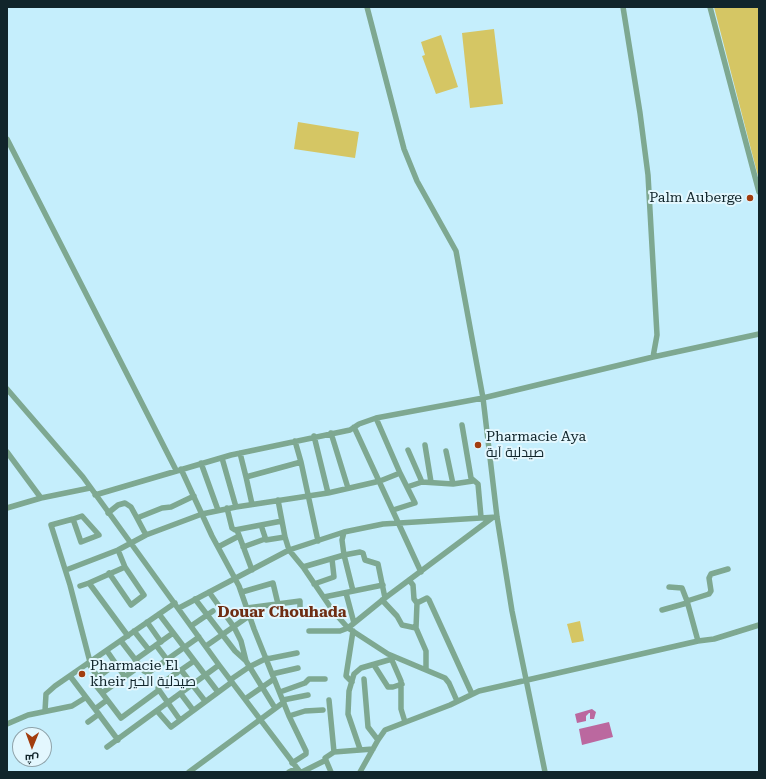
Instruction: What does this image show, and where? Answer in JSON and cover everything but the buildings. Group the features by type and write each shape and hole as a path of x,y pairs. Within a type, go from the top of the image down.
{"street":[{"path":"367,7 404,149 417,181 456,251 483,398 495,517 526,682 545,772"},
{"path":"623,7 640,113 648,175 657,331 653,357"},
{"path":"710,7 759,192"},
{"path":"7,139 178,470 194,496 218,547 242,592 249,616 273,677 306,752 306,754 292,763"},
{"path":"95,495 201,463 240,453 314,436 350,430 376,418 483,398 653,357 759,334"},
{"path":"7,389 49,436 90,488 131,542 219,665 299,771"},
{"path":"376,418 414,504 393,510"},
{"path":"462,424 473,481"},
{"path":"354,427 421,572"},
{"path":"331,433 348,488"},
{"path":"314,436 328,493"},
{"path":"295,440 318,541"},
{"path":"425,445 431,482"},
{"path":"408,450 422,482"},
{"path":"446,451 453,484"},
{"path":"7,452 41,498"},
{"path":"240,453 252,504"},
{"path":"222,458 236,506"},
{"path":"246,477 301,462"},
{"path":"201,463 218,510"},
{"path":"66,570 118,550 146,535 202,514 236,506 328,493 380,481 400,473"},
{"path":"407,486 422,482 453,484 473,481 478,484 482,517"},
{"path":"7,508 41,498 90,488"},
{"path":"137,518 162,508 171,507 194,496"},
{"path":"278,500 289,550 303,567 324,598 350,630 388,654 426,669 447,681 457,701"},
{"path":"108,512 118,505 125,503 131,507 146,535"},
{"path":"227,508 232,528 238,533 252,570"},
{"path":"73,519 81,542 99,535 82,516 51,525 66,570 89,663 98,677"},
{"path":"44,711 46,694 159,614 195,599 289,550 344,532 378,524 495,517"},
{"path":"352,682 346,676 350,630 354,623 409,580 495,517"},
{"path":"218,547 238,533 261,525 282,521"},
{"path":"261,525 265,539"},
{"path":"344,532 342,540 344,555 353,591"},
{"path":"243,547 265,539 285,537"},
{"path":"109,573 131,605 144,595 125,567 118,550"},
{"path":"303,567 344,555 360,552 363,553 365,560 376,563 383,585 384,599 402,625 416,628"},
{"path":"314,584 334,577 332,558"},
{"path":"80,586 125,567"},
{"path":"662,610 709,594 711,591 709,578 711,574 728,570"},
{"path":"409,580 414,585 414,599 417,603 416,628 426,651 426,669"},
{"path":"89,583 128,636"},
{"path":"242,592 273,583 278,604"},
{"path":"324,598 383,585"},
{"path":"669,587 682,588 698,641"},
{"path":"209,592 234,627 241,641 248,664"},
{"path":"346,593 354,623"},
{"path":"417,603 427,598 430,600 472,694"},
{"path":"195,599 210,613 235,651 248,664 275,708"},
{"path":"247,608 300,601 300,609"},
{"path":"191,626 210,613"},
{"path":"159,614 204,676 218,692"},
{"path":"207,648 249,616"},
{"path":"147,622 161,642"},
{"path":"360,772 385,730 472,694 698,641 714,639 759,625"},
{"path":"309,630 350,630"},
{"path":"134,631 149,650"},
{"path":"135,660 173,633"},
{"path":"121,641 144,672 148,673 199,637"},
{"path":"156,645 167,660 192,685 205,701"},
{"path":"107,651 125,677"},
{"path":"157,711 171,727 218,692 248,664 298,653"},
{"path":"388,654 392,659 402,684 401,709 405,722"},
{"path":"360,749 348,714 349,691 352,682 357,670 392,659"},
{"path":"116,664 93,682 119,717 122,718 159,690 158,688 161,684 194,661"},
{"path":"107,747 219,665"},
{"path":"374,665 388,687 402,684"},
{"path":"102,693 140,666"},
{"path":"245,699 273,677 298,668"},
{"path":"70,676 118,740"},
{"path":"280,692 305,683 309,679 325,679"},
{"path":"364,679 368,727 378,740"},
{"path":"159,690 180,720"},
{"path":"181,694 193,710"},
{"path":"190,772 284,701 308,695"},
{"path":"7,724 23,717 44,711 72,706 85,698"},
{"path":"95,709 107,700"},
{"path":"328,700 334,752"},
{"path":"289,716 301,712 323,710"},
{"path":"88,722 99,714"},
{"path":"290,772 299,771 326,760 326,757 334,752 373,749"},
{"path":"326,760 331,772"}],"shaded area":[{"path":"714,7 759,7 759,180"},
{"path":"494,29 503,104 470,108 462,33"},
{"path":"441,35 458,87 436,94 422,56 425,55 421,42"},
{"path":"298,122 359,132 355,158 294,149"},
{"path":"580,621 584,641 572,643 567,624"},
{"path":"592,709 596,712 594,719 590,719 589,713 586,716 586,721 577,723 575,714"},
{"path":"609,722 613,737 582,745 579,729"}],"place":[{"name":"Palm Auberge","path":"750,198"},
{"name":"Pharmacie Aya صيدلية اَية","path":"478,445"},
{"name":"Pharmacie El kheir صيدلية الخير","path":"82,674"}],"district":[{"name":"Douar Chouhada","path":"282,613"}]}
